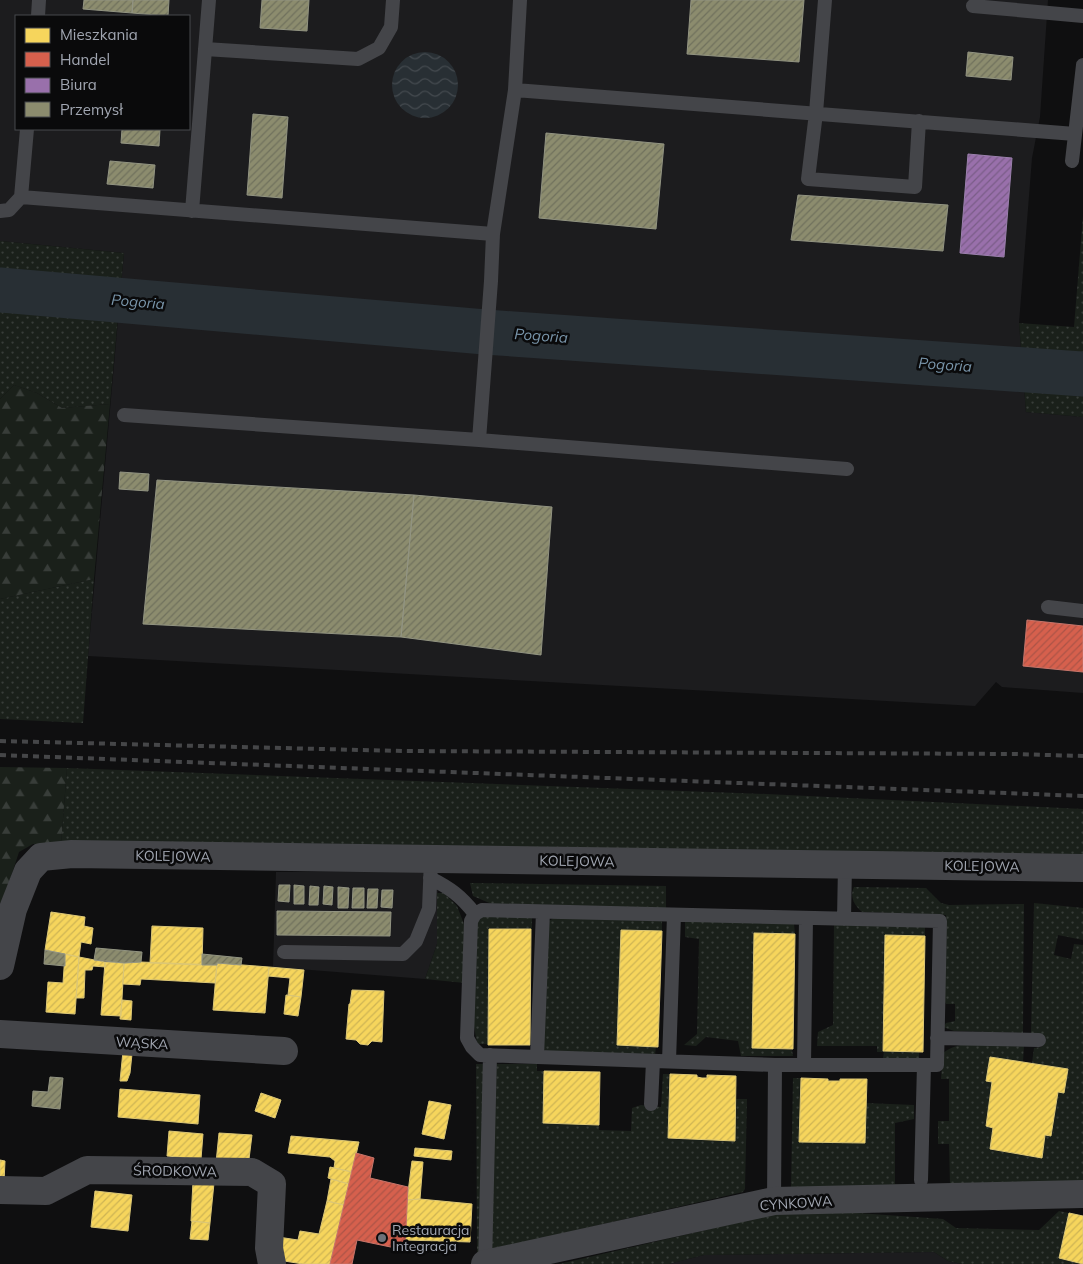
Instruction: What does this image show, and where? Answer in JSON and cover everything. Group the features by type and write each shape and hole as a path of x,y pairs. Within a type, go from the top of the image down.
{"street":[{"name":"KOLEJOWA","path":"0,966 13,909 28,871 41,857 72,854 431,869 845,864 1083,868"},
{"name":"WĄSKA","path":"0,1034 284,1051"},
{"name":"ŚRODKOWA","path":"0,1190 46,1191 87,1170 252,1172 272,1184 269,1248 272,1264"},
{"name":"CYNKOWA","path":"485,1264 774,1202 1083,1194"}],"lane":[{"path":"38,15 39,0"},
{"path":"192,211 209,0"},
{"path":"205,49 358,59 379,48 391,27 393,0"},
{"path":"479,440 493,234 515,90 520,0"},
{"path":"826,0 808,178 915,186 919,121"},
{"path":"973,6 1083,16"},
{"path":"1072,162 1083,65"},
{"path":"515,90 1075,134"},
{"path":"0,211 9,210 21,197 27,130"},
{"path":"21,197 493,234"},
{"path":"124,415 479,440 847,469"},
{"path":"1048,608 1083,610"},
{"path":"844,919 845,864"},
{"path":"431,869 465,901 474,914"},
{"path":"284,952 403,954 416,940 429,909 431,869"},
{"path":"482,910 844,919 940,921 936,1065 775,1065 480,1055 467,1038 471,921 474,914 482,910"},
{"path":"537,1057 543,912"},
{"path":"669,1061 674,915"},
{"path":"804,1065 806,918"},
{"path":"937,1038 1038,1040"},
{"path":"485,1264 490,1055"},
{"path":"651,1104 653,1061"},
{"path":"774,1202 775,1065"},
{"path":"921,1180 924,1065"}],"shaded area":[{"path":"0,0 1048,0 1040,117 1032,158 1019,323 1026,412 1083,417 1083,693 1002,687 996,682 975,706 88,656 124,253 0,241"},
{"path":"438,871 437,944 425,979 273,967 276,872"},
{"path":"934,1252 948,1261 962,1264 668,1264 704,1255"}],"green space":[{"path":"1083,216 1083,417 1026,412 1019,323 1074,327"},
{"path":"0,241 124,253 110,404 62,408 37,393 14,385 0,399"},
{"path":"14,385 37,393 62,408 110,404 94,579 0,599 0,399"},
{"path":"94,579 83,723 0,719 0,599"},
{"path":"0,767 67,768 61,844 33,844 19,852 3,901 0,903"},
{"path":"67,768 766,794 1083,809 1083,858 61,844"},
{"path":"470,883 666,886 666,910 494,905 473,896"},
{"path":"854,887 926,888 941,903 949,905 1024,904 1023,1033 954,1031 943,1027 946,1023 955,1021 955,1004 946,1004 944,1000 946,915 862,912 854,901 852,894"},
{"path":"437,893 444,893 457,906 464,924 465,983 425,979 437,944"},
{"path":"1034,903 1083,908 1083,940 1058,935 1054,955 1071,959 1074,944 1083,945 1083,1188 791,1188 793,1078 800,1078 799,1142 865,1143 866,1103 914,1105 914,1119 895,1123 895,1184 950,1185 949,1144 938,1144 938,1121 949,1121 949,1079 941,1079 943,1053 951,1048 971,1043 1024,1046 1023,1062 990,1057 986,1081 992,1082 985,1126 993,1127 990,1150 1042,1158 1045,1136 1052,1136 1058,1092 1064,1092 1068,1069 1032,1063 1034,1048 1042,1047 1042,1035 1031,1033"},
{"path":"479,916 532,918 532,929 489,928 488,1044 477,1044 473,1020 476,922"},
{"path":"555,917 662,921 662,931 621,930 617,1045 656,1046 655,1055 547,1052 543,1049 549,921"},
{"path":"685,921 794,924 795,934 754,933 752,1048 792,1050 793,1056 741,1056 738,1041 706,1037 696,1046 684,1045 697,1034 699,939 685,937"},
{"path":"834,924 925,926 925,936 885,936 882,1051 919,1052 919,1058 883,1058 884,1052 877,1052 877,1046 817,1046 818,1032 833,1025"},
{"path":"476,1064 537,1064 537,1071 543,1071 543,1123 599,1124 599,1130 631,1131 632,1108 641,1105 661,1107 663,1074 669,1074 668,1139 734,1141 736,1099 747,1099 745,1189 743,1192 477,1253"},
{"path":"829,1211 943,1219 956,1228 1039,1230 1059,1211 1069,1213 1059,1258 1080,1264 962,1264 948,1261 934,1252 704,1255 669,1264 559,1264 770,1215"}],"water":[{"path":"425,52 437,55 448,62 455,73 458,85 455,97 448,108 437,115 425,118 413,115 402,108 395,97 392,85 395,73 402,62 413,55"}],"building: Mieszkania":[{"path":"51,912 85,917 84,926 93,928 91,944 81,942 79,957 45,950"},
{"path":"152,926 203,928 202,965 150,963"},
{"path":"489,929 531,929 530,1045 488,1045"},
{"path":"621,930 662,931 658,1047 617,1045"},
{"path":"754,933 795,934 793,1049 752,1048"},
{"path":"885,935 925,936 923,1052 883,1051"},
{"path":"65,954 79,957 75,1014 46,1012 48,982 63,983"},
{"path":"79,957 105,962 105,967 93,966 92,970 85,970 84,998 76,998"},
{"path":"105,962 124,963 121,1016 101,1015"},
{"path":"124,963 217,965 215,983 141,979 140,985 123,984"},
{"path":"217,963 269,967 265,1013 213,1010"},
{"path":"269,967 304,970 301,997 288,995 290,978 268,976"},
{"path":"352,990 384,991 382,1042 372,1041 368,1045 360,1044 356,1040 346,1039"},
{"path":"286,995 301,997 298,1016 284,1014"},
{"path":"122,1000 132,1001 131,1020 120,1019"},
{"path":"123,1051 132,1054 127,1081 120,1081"},
{"path":"990,1057 1068,1069 1064,1093 1058,1092 1051,1136 1045,1135 1042,1158 990,1149 993,1128 986,1126 992,1082 986,1081"},
{"path":"544,1071 600,1072 599,1125 543,1123"},
{"path":"670,1074 697,1075 697,1077 702,1078 707,1078 707,1075 736,1076 735,1141 668,1138"},
{"path":"801,1078 828,1079 828,1081 867,1079 865,1143 799,1142"},
{"path":"120,1089 200,1095 198,1124 118,1117"},
{"path":"261,1093 281,1100 275,1118 255,1111"},
{"path":"429,1101 451,1105 444,1139 422,1134"},
{"path":"169,1131 203,1134 201,1159 167,1156"},
{"path":"219,1133 252,1135 249,1159 257,1160 256,1167 216,1163"},
{"path":"291,1136 359,1142 352,1172 334,1168 335,1161 330,1157 288,1153"},
{"path":"415,1148 452,1151 451,1160 414,1156"},
{"path":"0,1160 5,1161 4,1182 0,1181"},
{"path":"412,1161 423,1162 420,1199 407,1200"},
{"path":"330,1167 352,1172 349,1184 328,1178"},
{"path":"331,1179 349,1184 344,1205 327,1201"},
{"path":"193,1181 214,1183 210,1223 191,1221"},
{"path":"95,1191 132,1195 128,1231 91,1227"},
{"path":"420,1199 472,1204 470,1242 405,1240 407,1200"},
{"path":"327,1201 344,1205 330,1264 303,1264 278,1260 278,1237 298,1240 300,1231 319,1234"},
{"path":"1069,1213 1083,1216 1083,1264 1059,1258"},
{"path":"192,1221 210,1223 208,1240 190,1239"}],"building: Handel":[{"path":"1027,620 1083,626 1083,672 1023,666"},
{"path":"356,1153 374,1158 370,1178 408,1187 405,1250 357,1240 352,1264 330,1264"}],"building: Biura":[{"path":"968,154 1012,158 1004,257 960,253"}],"building: Przemysł":[{"path":"84,0 133,0 132,13 83,9"},
{"path":"133,0 169,0 168,15 132,13"},
{"path":"262,0 309,0 307,31 260,28"},
{"path":"691,0 804,0 799,62 687,54"},
{"path":"968,52 1013,57 1011,80 966,76"},
{"path":"253,114 288,117 282,198 247,195"},
{"path":"122,130 160,130 159,146 121,143"},
{"path":"546,133 664,144 656,229 539,218"},
{"path":"110,161 155,165 153,188 107,184"},
{"path":"798,195 948,205 943,251 791,240"},
{"path":"120,472 149,474 148,491 119,489"},
{"path":"157,480 414,495 401,637 143,624"},
{"path":"414,495 552,507 541,655 401,637"},
{"path":"279,885 290,885 289,902 278,901"},
{"path":"294,885 304,886 304,904 294,904"},
{"path":"310,886 319,887 318,905 309,905"},
{"path":"324,886 333,887 332,905 323,904"},
{"path":"338,887 349,888 348,908 338,908"},
{"path":"353,888 364,888 364,908 352,908"},
{"path":"368,889 378,889 377,908 367,908"},
{"path":"382,890 393,890 392,908 381,907"},
{"path":"277,911 391,912 390,936 277,935"},
{"path":"96,948 142,952 141,962 124,963 94,960"},
{"path":"45,950 65,954 65,966 44,964"},
{"path":"202,954 242,958 241,965 217,963 217,965 202,965"},
{"path":"50,1077 63,1078 60,1109 32,1106 33,1091 48,1092"}],"waterway":[{"name":"Pogoria","path":"0,290 485,332 1083,374"}],"railway":[{"path":"0,741 402,751 1015,754 1083,756"},
{"path":"0,755 1083,796"}],"place":[{"name":"Restauracja Integracja","path":"382,1238"}]}
